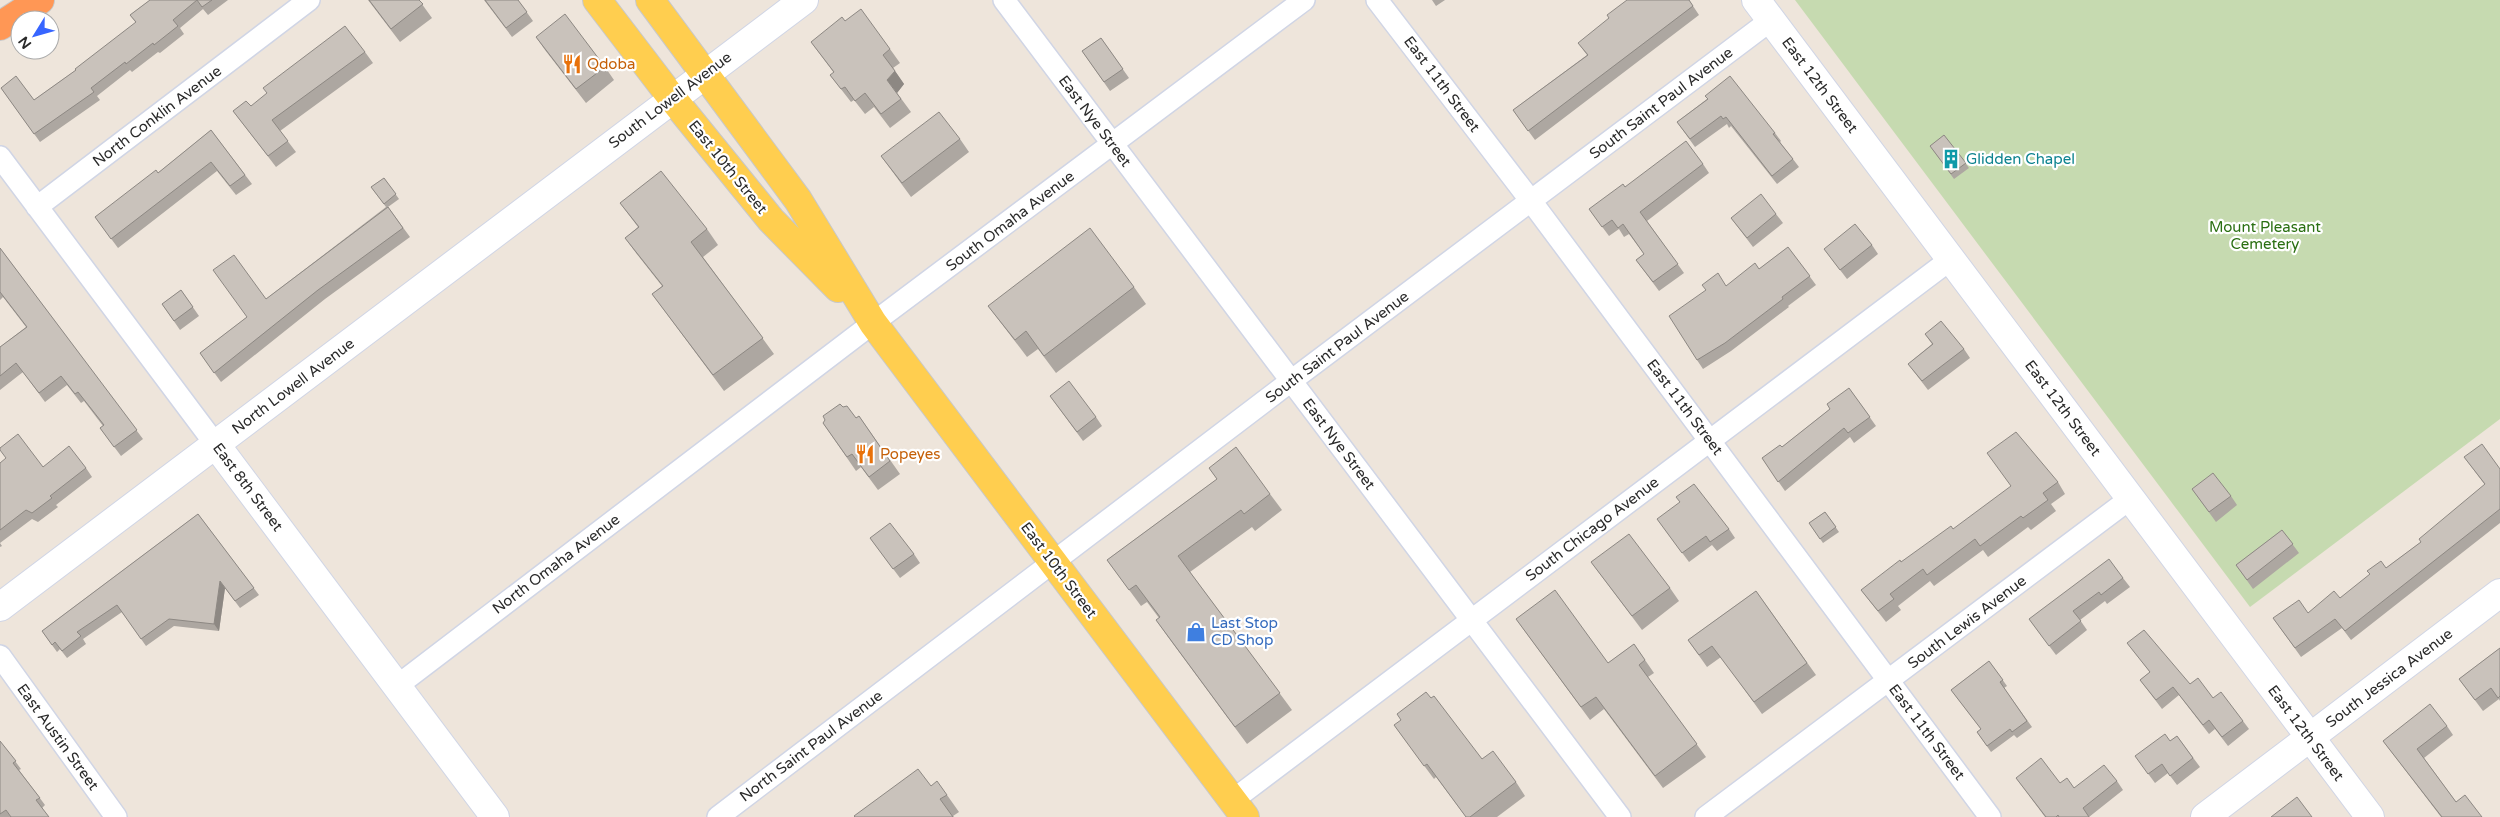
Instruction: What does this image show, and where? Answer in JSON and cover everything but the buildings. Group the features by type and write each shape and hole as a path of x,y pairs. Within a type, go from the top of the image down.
{"highway":[{"path":"0,26 40,0"}],"main road":[{"name":"East 10th Street","path":"597,0 672,98 771,220 873,323"},
{"name":"East 10th Street","path":"650,0 706,73 798,200 873,323 1239,809"}],"street":[{"name":"North Conklin Avenue","path":"37,207 309,0"},
{"name":"South Lowell Avenue","path":"538,200 804,0"},
{"name":"East Nye Street","path":"1004,0 1473,619 1620,817"},
{"name":"South Omaha Avenue","path":"716,442 1304,0"},
{"name":"East 11th Street","path":"1377,0 1531,201 1990,817"},
{"name":"South Saint Paul Avenue","path":"904,675 1531,201 1764,10"},
{"name":"East 12th Street","path":"1764,10 2370,817"},
{"name":"East 8th Street","path":"0,158 495,817"},
{"name":"North Lowell Avenue","path":"0,607 538,200"},
{"name":"South Chicago Avenue","path":"1239,809 1473,619 1951,259"},
{"name":"North Omaha Avenue","path":"397,686 716,442"},
{"name":"South Lewis Avenue","path":"1706,817 2131,498"},
{"name":"South Jessica Avenue","path":"2205,817 2500,593"},
{"name":"East Austin Street","path":"0,656 116,817"},
{"name":"North Saint Paul Avenue","path":"718,817 904,675"}],"green space":[{"name":"Mount Pleasant Cemetery","path":"1795,0 2500,0 2500,419 2250,607"}],"place":[{"name":"Qdoba","path":"572,64"},
{"name":"Glidden Chapel","path":"1951,159"},
{"name":"Popeyes","path":"865,454"},
{"name":"Last Stop CD Shop","path":"1196,632"}]}
